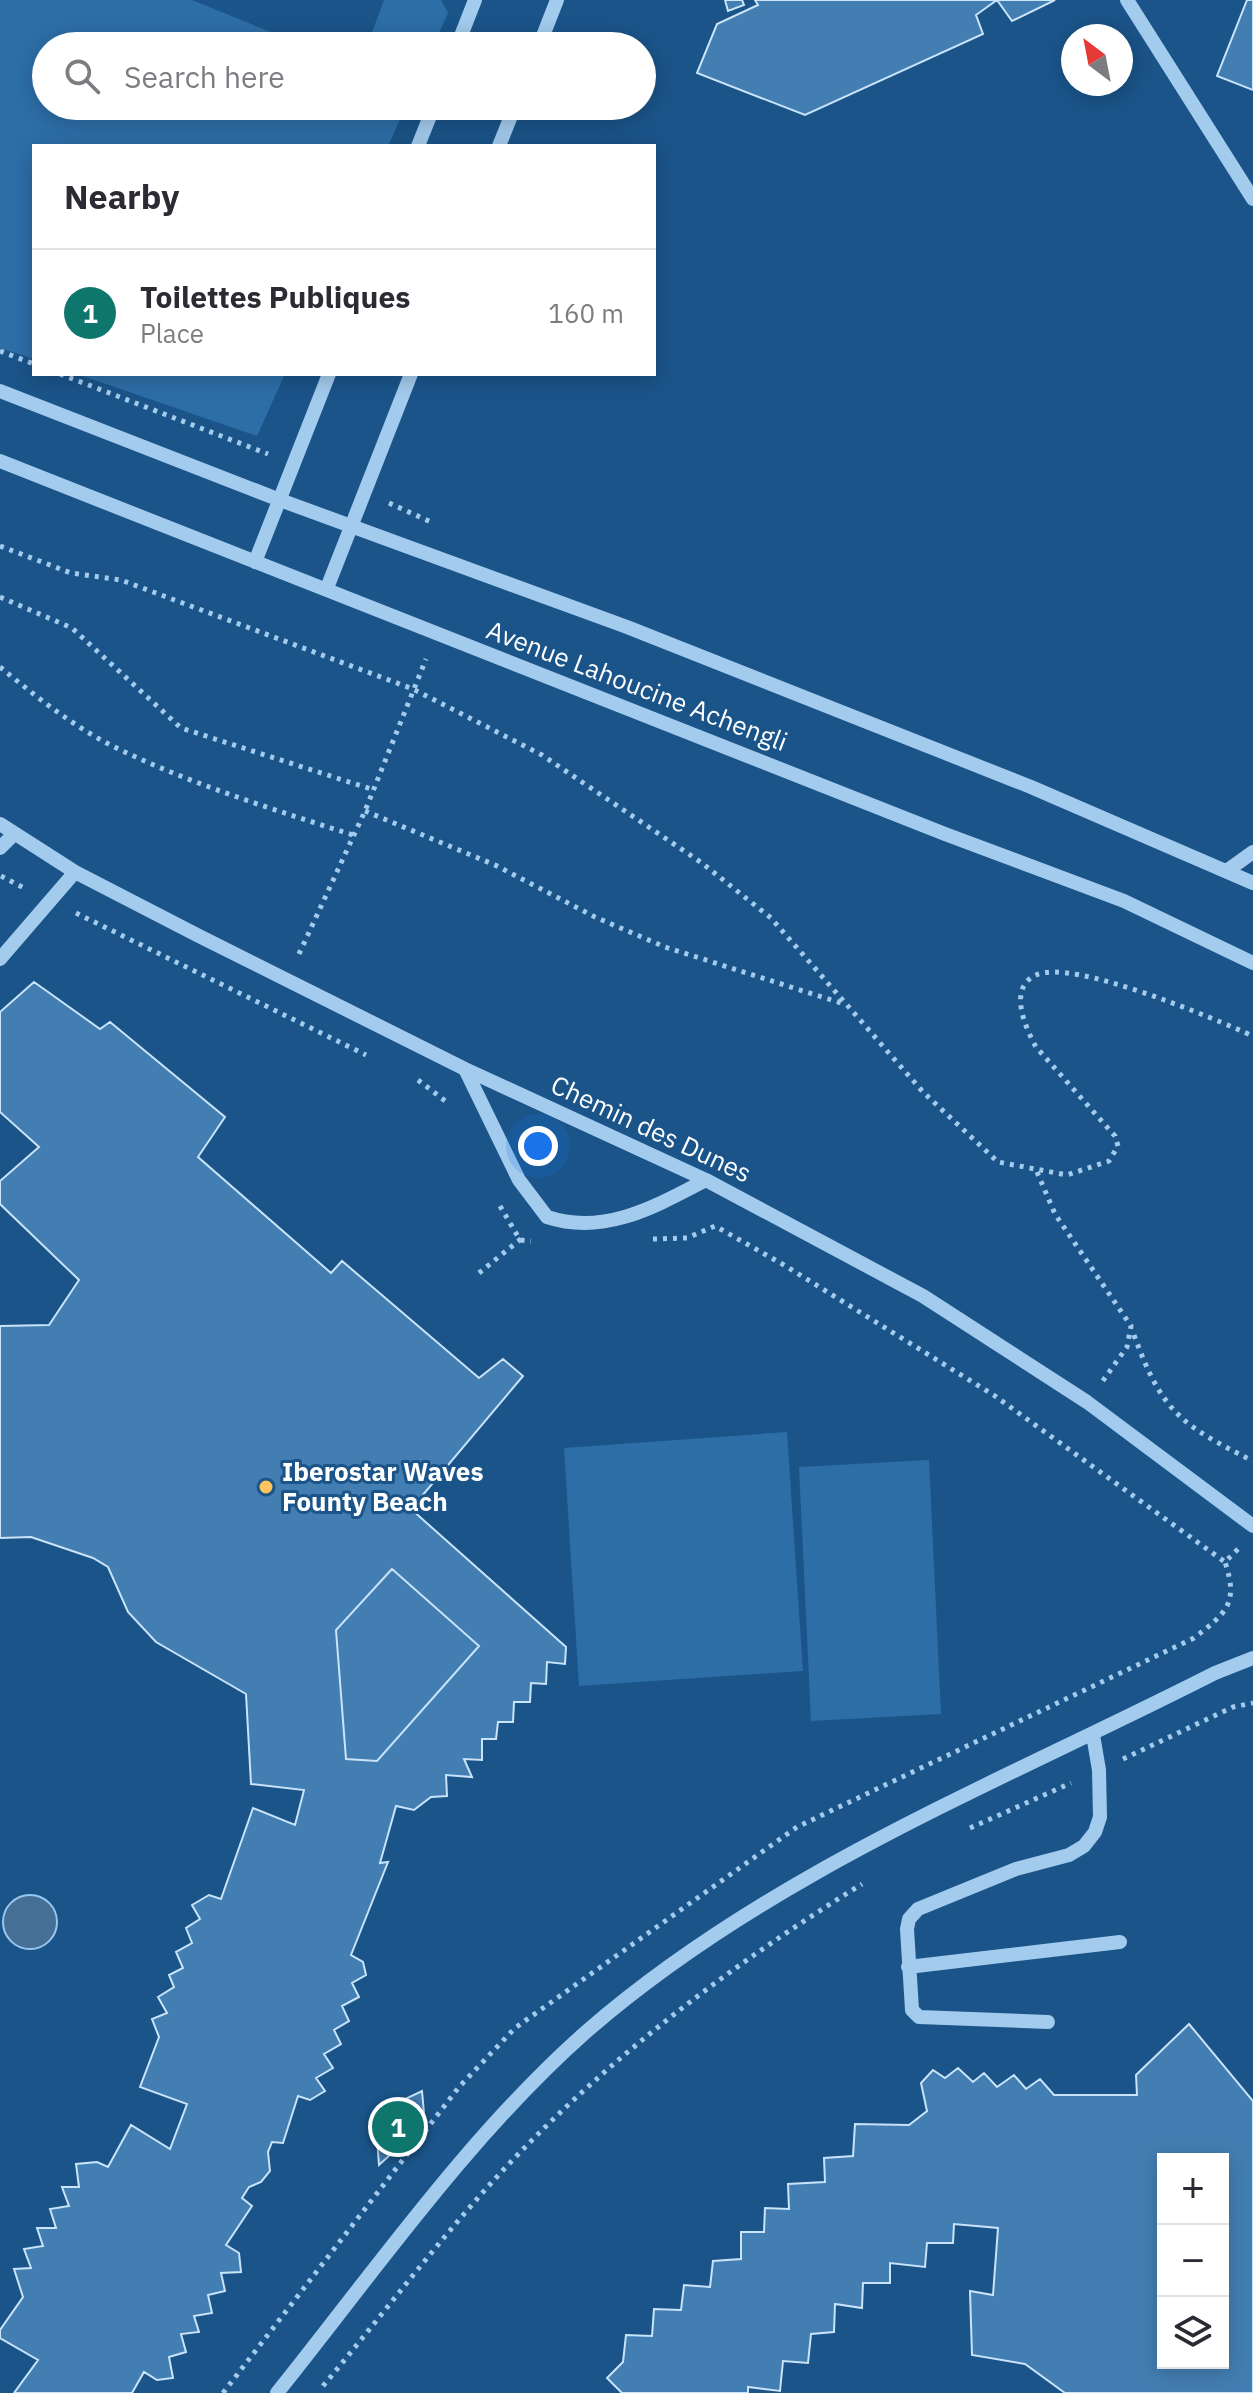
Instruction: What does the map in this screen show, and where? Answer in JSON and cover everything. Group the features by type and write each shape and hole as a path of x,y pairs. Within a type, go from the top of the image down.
{"street":[{"path":"462,32 475,0"},
{"path":"544,32 557,0"},
{"path":"1127,0 1253,199"},
{"path":"419,144 428,120"},
{"path":"500,144 509,120"},
{"path":"255,562 328,376"},
{"path":"327,588 410,376"},
{"name":"Avenue Lahoucine Achengli","path":"0,391 280,500 627,627 1031,787 1253,883"},
{"name":"Avenue Lahoucine Achengli","path":"0,461 1124,901 1253,963"},
{"name":"Chemin des Dunes","path":"0,824 75,872 287,981 465,1069 706,1180 923,1296 1087,1402 1253,1526"},
{"path":"0,848 13,835"},
{"path":"1228,870 1253,852"},
{"path":"0,959 75,872"},
{"path":"465,1069 519,1180 547,1217 582,1225 616,1220 645,1211 706,1180"},
{"path":"277,2393 462,2163 527,2090 587,2032 684,1955 808,1875 1215,1673 1253,1658"},
{"path":"1048,2022 919,2017 912,2010 907,1929 909,1919 918,1909 1016,1869 1069,1855 1084,1846 1095,1832 1100,1817 1099,1770 1093,1735"},
{"path":"908,1967 1120,1942"}],"path":[{"path":"0,351 32,363"},
{"path":"65,376 294,464"},
{"path":"0,546 71,573 121,580 413,689 542,755 702,863 771,918 923,1092 998,1162 1037,1172 1067,1175 1109,1161 1118,1146 1115,1136 1036,1047 1028,1032 1021,1017 1023,993 1036,975 1055,972 1104,981 1202,1012 1253,1036"},
{"path":"0,597 72,628 181,728 371,789"},
{"path":"287,981 365,811 371,789 437,634"},
{"path":"0,667 51,708 126,753 273,809 353,835"},
{"path":"365,811 495,865 595,917 665,947 844,1004"},
{"path":"1037,1172 1055,1214 1131,1326 1152,1384 1180,1419 1253,1461"},
{"path":"479,1273 547,1217"},
{"path":"1087,1402 1127,1347 1131,1326"},
{"path":"962,1831 1233,1707 1253,1703"},
{"path":"317,2393 494,2180 574,2101 642,2039 713,1982 867,1881"}],"shaded area":[{"path":"0,0 192,0 271,32 32,32 32,120 400,120 389,144 32,144 32,358 0,348"},
{"path":"384,0 441,0 448,13 439,32 372,32"},
{"path":"83,376 284,376 257,436"},
{"path":"787,1432 803,1671 579,1686 564,1448"},
{"path":"929,1460 941,1714 811,1721 799,1467"},
{"path":"30,1895 49,1903 57,1922 49,1941 30,1949 11,1941 3,1922 11,1903"}],"building":[{"path":"725,0 742,0 744,5 728,11"},
{"path":"755,0 997,0 976,15 983,34 805,115 697,73 717,24 758,5"},
{"path":"997,0 1055,0 1012,21"},
{"path":"1247,0 1253,0 1253,90 1217,76"},
{"path":"34,982 100,1029 110,1022 225,1117 198,1157 331,1273 342,1261 479,1378 503,1359 523,1376 411,1509 566,1647 565,1664 547,1662 546,1684 531,1683 530,1702 514,1702 513,1722 498,1722 496,1739 482,1739 482,1760 464,1759 472,1777 446,1775 447,1796 431,1797 414,1810 396,1806 380,1863 388,1862 351,1955 363,1962 366,1975 352,1983 359,1997 342,2006 349,2021 334,2030 341,2044 324,2054 333,2068 316,2078 325,2091 310,2100 298,2096 283,2143 272,2142 268,2152 270,2171 261,2182 249,2187 242,2198 252,2206 226,2245 239,2253 241,2272 221,2273 225,2291 208,2295 212,2313 194,2316 199,2332 181,2334 186,2352 169,2357 173,2378 157,2380 144,2372 132,2393 14,2393 38,2360 0,2338 0,2330 23,2297 14,2269 31,2268 24,2249 43,2246 37,2228 56,2228 50,2209 69,2206 62,2187 79,2187 76,2164 97,2162 108,2167 131,2125 170,2149 187,2104 140,2087 159,2037 152,2019 167,2013 158,1997 174,1987 169,1975 183,1968 176,1952 192,1943 186,1928 200,1919 192,1905 209,1895 221,1899 253,1808 295,1825 304,1790 251,1784 246,1694 156,1642 128,1612 108,1567 93,1558 31,1537 0,1538 0,1326 49,1325 79,1280 0,1204 0,1181 39,1147 0,1112 0,1012","holes":["392,1569 479,1646 377,1761 346,1759 336,1630"]},
{"path":"392,1569 479,1646 377,1761 346,1759 336,1630"},
{"path":"1189,2024 1253,2101 1253,2393 1065,2393 1025,2364 972,2355 970,2291 993,2295 998,2228 954,2224 953,2243 927,2243 925,2267 890,2263 890,2283 863,2283 862,2308 835,2304 834,2332 811,2334 808,2363 783,2361 780,2391 748,2387 748,2393 622,2393 607,2378 623,2362 626,2335 652,2336 654,2309 681,2310 684,2285 710,2287 713,2261 741,2259 741,2232 764,2232 765,2208 789,2209 788,2184 825,2182 824,2158 853,2156 855,2124 909,2125 927,2111 921,2083 933,2070 945,2078 958,2068 973,2082 984,2073 997,2087 1014,2075 1026,2089 1040,2079 1054,2095 1137,2095 1136,2075"},
{"path":"422,2091 424,2113 412,2135 379,2165 377,2139 384,2120 403,2100"}],"place":[{"name":"Iberostar Waves Founty Beach","path":"266,1487"},
{"name":"Toilettes Publiques","path":"398,2127"}]}
